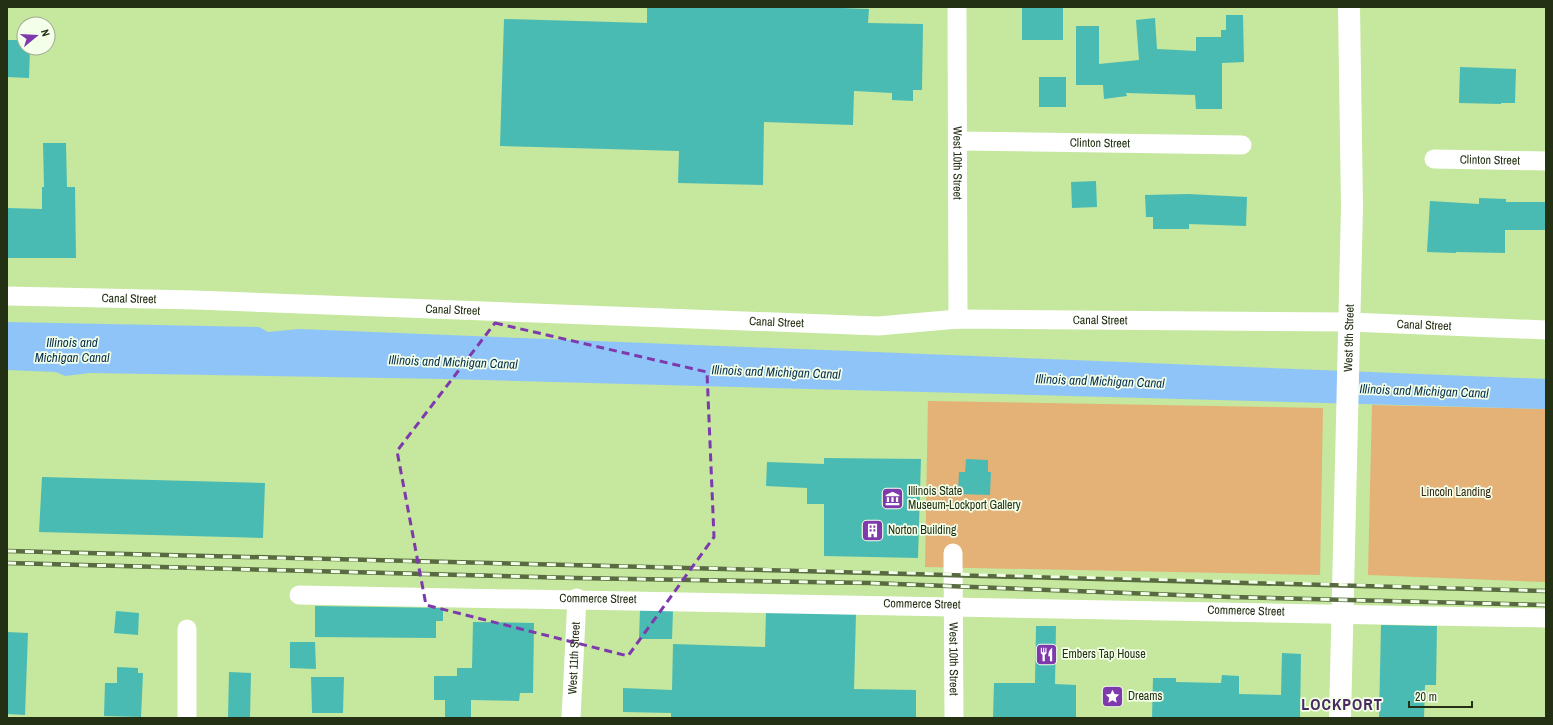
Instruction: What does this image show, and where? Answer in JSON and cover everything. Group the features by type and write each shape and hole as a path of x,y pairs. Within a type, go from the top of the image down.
{"main road":[{"name":"West 9th Street","path":"1340,718 1352,207 1348,7"}],"street":[{"name":"West 10th Street","path":"957,7 958,319"},
{"name":"Clinton Street","path":"958,141 1242,145"},
{"name":"Clinton Street","path":"1434,159 1546,161"},
{"name":"Canal Street","path":"7,296 195,300 878,326 958,319 1349,322 1546,330"},
{"name":"West 10th Street","path":"953,553 954,718"},
{"name":"Commerce Street","path":"299,595 577,598 1343,612 1546,618"},
{"name":"West 11th Street","path":"571,718 577,598"},
{"path":"187,629 187,718"}],"highlighted area":[{"path":"495,323 707,372 714,537 628,656 426,605 397,451"}],"green space":[{"path":"928,401 1323,408 1320,575 925,567"},
{"name":"Lincoln Landing","path":"1372,405 1546,409 1546,582 1368,575"}],"water":[{"name":"Illinois and Michigan Canal","path":"7,322 259,327 268,332 299,329 1546,379 1546,409 445,379 90,373 65,376 56,372 7,370"}],"building":[{"path":"647,7 812,7 869,9 868,23 923,24 922,90 913,90 913,101 892,100 892,93 854,91 853,125 764,122 763,185 678,183 679,151 500,146 504,19 647,23"},
{"path":"1022,8 1063,8 1063,40 1022,40"},
{"path":"1226,15 1243,15 1244,62 1222,63 1222,109 1196,109 1195,95 1126,93 1127,96 1104,99 1103,85 1076,85 1076,26 1099,26 1099,64 1139,60 1136,20 1155,18 1157,49 1196,51 1196,37 1221,37 1221,30 1226,30"},
{"path":"7,40 16,40 16,56 30,56 29,78 7,77"},
{"path":"1460,67 1516,69 1515,103 1459,103"},
{"path":"1039,77 1066,77 1066,107 1039,107"},
{"path":"43,143 66,143 67,187 75,187 76,258 7,258 7,208 42,209 42,187 44,187"},
{"path":"1096,181 1097,207 1072,208 1071,182"},
{"path":"1188,194 1247,197 1246,226 1189,224 1189,229 1153,229 1153,217 1146,217 1145,195"},
{"path":"1479,198 1506,199 1506,202 1546,202 1546,230 1505,230 1505,253 1427,252 1430,201 1479,204"},
{"name":"Norton Building","path":"824,458 921,459 918,558 824,556 824,504 807,504 807,488 766,486 767,462 824,464"},
{"path":"966,459 988,460 988,472 991,472 990,495 958,494 959,472 965,472"},
{"path":"42,477 265,483 263,538 39,532"},
{"path":"315,606 443,608 443,621 436,621 436,638 315,637"},
{"path":"640,610 673,611 672,639 639,639"},
{"path":"116,611 139,613 138,635 114,633"},
{"path":"766,612 856,614 854,689 916,690 916,718 671,718 671,713 623,712 623,688 672,690 673,644 765,647"},
{"path":"473,622 534,623 533,693 520,693 519,701 471,700 471,718 445,718 445,700 434,700 434,676 457,676 457,668 472,668"},
{"path":"1381,625 1437,626 1436,685 1425,685 1424,718 1379,718"},
{"name":"Embers Tap House","path":"1036,626 1056,626 1055,684 1076,685 1076,718 993,718 994,683 1035,683"},
{"path":"7,632 28,633 25,715 7,714"},
{"path":"290,642 315,642 316,669 290,668"},
{"path":"1282,653 1301,654 1300,718 1152,718 1153,678 1176,678 1176,682 1221,683 1222,675 1239,676 1239,694 1281,695"},
{"path":"117,667 138,668 138,673 143,673 141,717 104,716 105,683 117,683"},
{"path":"229,672 251,673 250,718 228,718"},
{"path":"311,677 344,677 343,713 312,713"}],"railway":[{"path":"7,551 1546,591"},
{"path":"7,563 575,578 870,583 1231,597 1546,605"}],"place":[{"name":"Illinois State Museum-Lockport Gallery","path":"892,498"},
{"name":"Norton Building","path":"872,530"},
{"name":"Embers Tap House","path":"1046,654"},
{"name":"Dreams","path":"1112,696"}],"district":[{"name":"LOCKPORT","path":"1342,704"}]}
